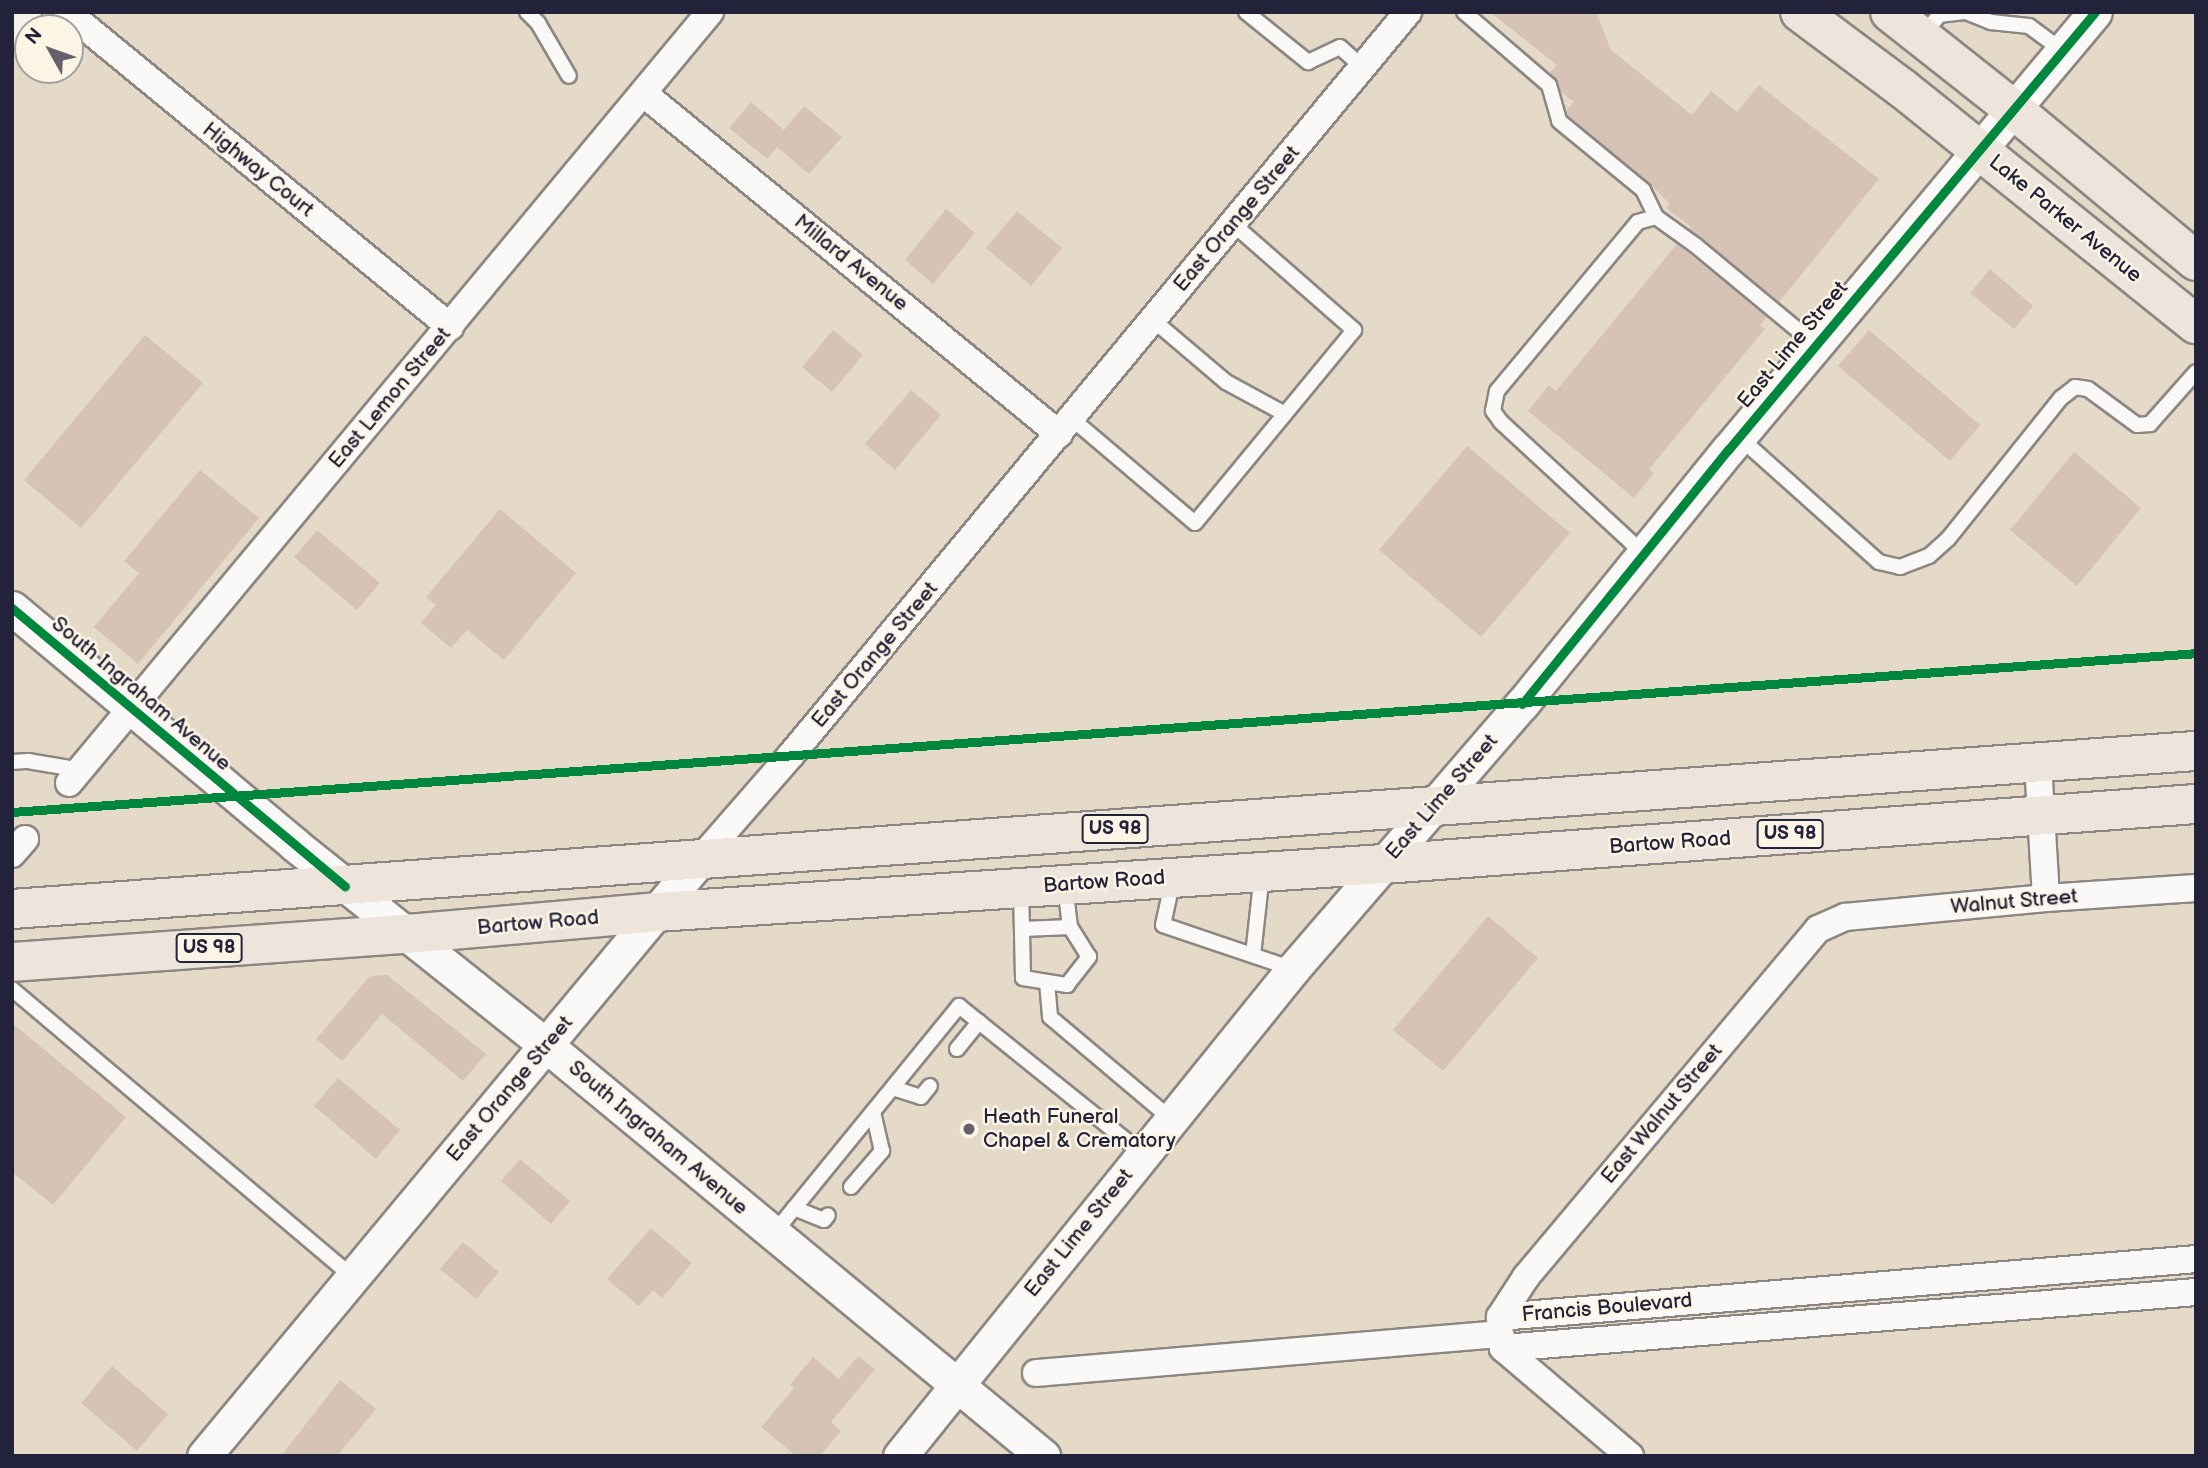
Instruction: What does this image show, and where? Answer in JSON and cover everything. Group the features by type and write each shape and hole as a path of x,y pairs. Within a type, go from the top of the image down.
{"main road":[{"path":"12,28 22,12"},
{"name":"Lake Parker Avenue","path":"1800,12 1980,150 2196,324"},
{"path":"1890,12 2014,110 2196,261"},
{"name":"US 98","path":"12,909 2196,751"},
{"name":"Bartow Road","path":"12,961 407,934 657,912 1384,864 2196,804"}],"street":[{"name":"Highway Court","path":"67,12 450,327"},
{"name":"East Lemon Street","path":"75,777 710,12"},
{"name":"East Orange Street","path":"204,1456 1408,12"},
{"name":"East Lime Street","path":"900,1456 1293,969 1522,704 1816,345 2095,12"},
{"name":"Millard Avenue","path":"643,93 1065,426"},
{"name":"South Ingraham Avenue","path":"12,608 345,886 547,1046 784,1221 958,1385 1043,1456"},
{"path":"2038,763 2046,898"},
{"name":"Walnut Street","path":"1833,922 1845,917 2046,898 2196,888"},
{"name":"East Walnut Street","path":"1501,1333 1526,1276 1789,961 1818,929 1833,922"},
{"name":"Francis Boulevard","path":"1036,1373 1501,1333 1895,1285 2196,1259"},
{"path":"1895,1285 1899,1316"},
{"name":"Francis Boulevard","path":"1501,1333 1899,1316 2196,1292"},
{"path":"1501,1333 1630,1456"}],"lane":[{"path":"527,12 538,23 569,76"},
{"path":"1246,12 1307,62 1340,47 1362,67"},
{"path":"1464,12 1549,85 1559,121 1643,190 1656,218 1695,245 1816,345"},
{"path":"1922,36 1940,15 1965,12 1991,22 2029,26 2063,51"},
{"path":"1644,554 1493,411 1497,391 1638,222 1656,218"},
{"path":"1065,426 1195,523 1354,330 1233,223"},
{"path":"1153,320 1226,383 1285,414"},
{"path":"1739,438 1879,562 1900,566 1929,555 1948,539 2061,398 2074,387 2088,389 2137,425 2150,424 2196,372"},
{"path":"12,762 28,761 75,777"},
{"path":"1253,955 1262,872"},
{"path":"1173,878 1163,925 1293,969"},
{"path":"1021,888 1023,978 1067,985 1089,957 1070,927 1065,885"},
{"path":"1023,929 1070,927"},
{"path":"1047,982 1050,1017 1171,1119"},
{"path":"12,989 353,1277"},
{"path":"784,1221 959,1006 1143,1154"},
{"path":"957,1049 979,1022"},
{"path":"892,1088 921,1097 930,1086"},
{"path":"851,1187 882,1151 873,1112"},
{"path":"784,1221 824,1220 828,1215"}],"building":[{"path":"1490,12 1596,12 1611,50 1692,115 1711,91 1737,112 1759,85 1879,179 1779,302 1689,229 1691,227 1666,208 1670,204 1649,183 1567,116 1566,111 1574,102 1561,92 1558,82 1550,73 1557,65"},
{"path":"751,102 784,130 804,106 842,137 809,174 777,147 767,159 729,128"},
{"path":"946,209 975,233 933,284 905,260"},
{"path":"1017,211 1062,248 1031,286 986,248"},
{"path":"1677,244 1767,317 1760,325 1765,329 1649,469 1654,473 1634,498 1528,411 1549,385 1556,391"},
{"path":"1990,269 2033,306 2014,329 1970,293"},
{"path":"833,330 863,355 832,392 802,367"},
{"path":"1869,330 1980,425 1950,461 1838,366"},
{"path":"145,335 203,383 81,528 24,480"},
{"path":"911,390 941,415 895,470 865,444"},
{"path":"1467,446 1570,533 1481,637 1379,550"},
{"path":"2074,452 2141,508 2077,586 2010,530"},
{"path":"200,470 259,518 138,664 94,627 139,573 124,561"},
{"path":"500,509 576,573 504,660 467,630 451,648 421,623 436,605 426,597"},
{"path":"317,530 380,583 357,610 294,557"},
{"path":"1488,916 1538,958 1443,1071 1393,1030"},
{"path":"387,975 486,1054 463,1081 382,1014 342,1061 316,1039 370,976"},
{"path":"12,1023 126,1117 53,1205 12,1172"},
{"path":"338,1078 400,1130 376,1159 314,1106"},
{"path":"520,1159 570,1201 551,1224 501,1181"},
{"path":"651,1228 692,1263 662,1298 653,1290 639,1306 607,1279"},
{"path":"463,1242 499,1272 476,1299 440,1269"},
{"path":"858,1356 875,1369 831,1422 841,1431 820,1456 796,1456 761,1427 794,1388 790,1385 813,1357 839,1379"},
{"path":"112,1366 168,1414 137,1451 81,1403"},
{"path":"340,1380 376,1409 337,1456 281,1456"}],"railway":[{"path":"12,812 2196,653"}],"cycle path":[{"path":"1522,704 1728,450 2095,12"},
{"path":"12,608 345,886"},
{"path":"12,812 2196,653"}],"place":[{"name":"Heath Funeral Chapel & Crematory","path":"969,1129"}]}
